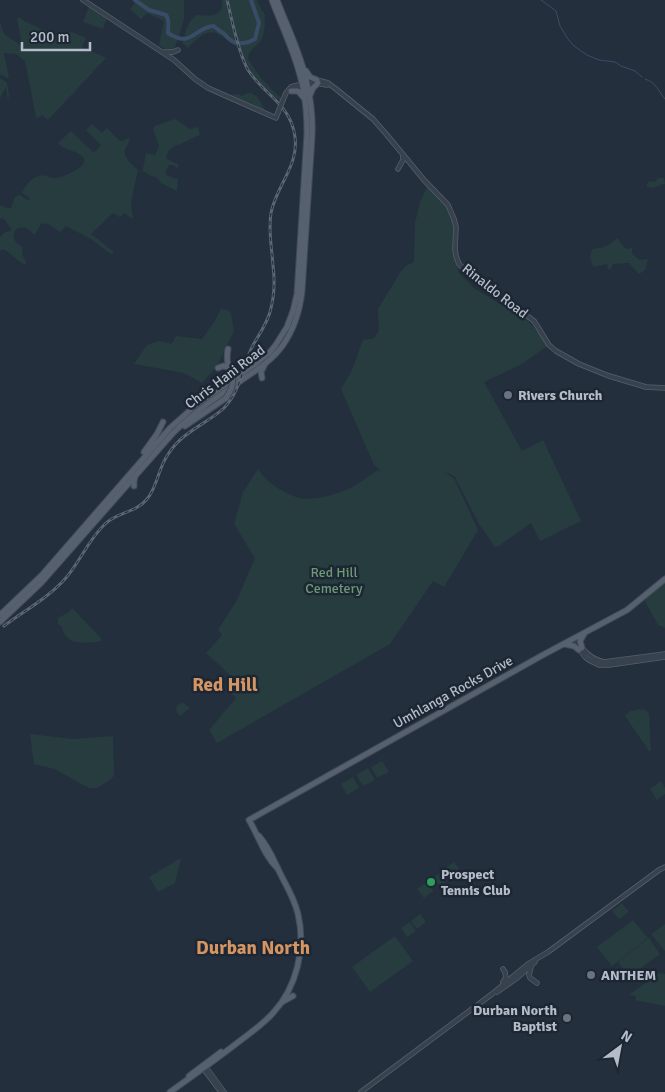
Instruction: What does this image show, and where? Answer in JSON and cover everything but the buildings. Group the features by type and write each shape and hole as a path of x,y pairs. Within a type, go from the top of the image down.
{"main road":[{"name":"Chris Hani Road","path":"0,622 41,583 169,437 197,411 266,364 275,355 288,338 297,318 301,300 312,112 310,95 300,76 272,0"},
{"name":"Chris Hani Road","path":"0,615 42,575 154,444 196,405 266,355 275,346 287,326 293,312 297,294 307,134 305,84 302,65 277,0"},
{"path":"302,65 308,75 317,82 310,95"},
{"path":"295,85 300,76"},
{"path":"291,90 300,93 305,101"},
{"path":"169,437 226,398 232,386 232,376 227,359 228,349"},
{"path":"262,378 262,372 266,364"},
{"path":"218,368 228,367"},
{"path":"137,466 163,422"},
{"path":"134,486 135,476"},
{"name":"Umhlanga Rocks Drive","path":"255,830 249,820 255,816 562,644 631,608 665,579"},
{"path":"581,650 580,641 584,633"},
{"path":"562,644 570,644 581,650"},
{"path":"171,1091 273,1014 282,1002 295,975 300,956 300,922 292,895 268,848 255,830 253,822 255,816"},
{"path":"282,1002 293,996"}],"street":[{"path":"83,0 174,60 208,88 276,118 288,90 295,85 317,82"},
{"path":"162,52 171,53 178,50"},
{"name":"Rinaldo Road","path":"317,82 340,92 378,123 424,180 448,205 455,223 455,253 459,264 534,321 550,347 579,364 610,376 651,388 665,388"},
{"path":"284,98 291,90 305,84"},
{"path":"403,154 403,160 399,168 407,165 413,166"},
{"path":"573,639 589,660 604,666 665,656"},
{"path":"498,988 528,964 665,867"},
{"path":"361,1092 492,994 510,983 540,957"},
{"path":"532,965 529,975 537,983"},
{"path":"492,994 506,978 503,969"},
{"path":"204,1067 223,1092"}],"green space":[{"path":"132,0 184,0 184,19 175,48 169,50 159,45 164,21 147,13 141,19 130,9 135,3"},
{"path":"222,0 257,0 264,12 263,36 250,52 248,59 263,80 282,98 280,101 262,85 252,72 247,65 242,49 218,34 213,32 203,35 188,48 182,44 190,21 196,15 215,15 221,10"},
{"path":"89,6 107,18 103,29 83,22"},
{"path":"17,18 21,18 65,40 70,31 86,38 82,47 106,58 48,120 42,115 36,117 25,61 16,54 4,53 9,78 0,74 0,22 4,34 22,46"},
{"path":"0,78 7,83 8,102 6,87 0,98"},
{"path":"248,93 257,97 265,111 230,95 237,94 242,96"},
{"path":"175,119 190,129 198,127 200,135 175,146 169,150 166,157 179,165 177,168 169,165 165,173 178,179 177,191 143,171 146,153 155,155 159,146 153,129 155,126"},
{"path":"92,124 102,133 107,128 120,141 127,138 130,139 125,153 129,162 138,170 131,202 133,219 124,213 119,217 113,213 91,234 113,251 113,253 111,254 91,239 66,226 60,232 46,224 41,224 35,234 29,229 24,228 19,228 14,233 16,242 22,247 23,257 26,261 25,265 3,249 0,251 0,237 5,232 11,231 11,229 4,219 0,218 0,205 11,208 15,197 20,195 27,200 31,199 22,193 28,183 35,177 43,175 54,178 60,177 74,172 82,166 84,159 82,156 64,148 58,143 71,131 94,153 101,145 86,130"},
{"path":"658,178 664,178 665,184 654,188 646,186 649,181 655,182"},
{"name":"Red Hill Cemetery","path":"427,187 443,202 451,215 453,254 459,273 474,288 528,321 549,345 520,365 484,382 522,451 543,440 581,521 540,541 531,523 495,547 479,524 455,477 448,473 444,474 454,478 478,530 444,587 433,581 390,644 217,743 209,730 236,698 225,688 232,677 206,653 222,635 218,630 237,600 255,558 234,524 243,492 258,469 271,484 304,499 324,497 337,493 356,485 378,470 383,473 374,465 341,389 352,370 363,340 374,338 379,330 378,309 401,271 414,262 415,223 420,202"},
{"path":"617,238 626,249 632,248 632,254 640,260 648,259 645,270 639,274 629,263 613,264 609,270 607,264 593,267 590,257 592,249 606,246"},
{"path":"221,309 231,313 234,331 217,366 202,383 184,373 134,364 147,345 159,341 172,344 176,336 202,339"},
{"path":"665,581 665,628 658,625 644,599"},
{"path":"72,608 101,638 101,641 81,643 67,637 62,627 58,624 58,618 69,612"},
{"path":"182,702 190,708 180,716 177,713 176,707"},
{"path":"646,710 649,714 651,751 649,751 625,716 631,711"},
{"path":"30,734 73,739 113,736 114,776 97,788 89,788 54,769 34,764"},
{"path":"382,761 389,772 377,778 371,767"},
{"path":"368,768 375,780 363,786 356,775"},
{"path":"353,777 359,788 347,795 341,784"},
{"path":"661,781 665,788 665,794 657,800 650,789"},
{"path":"181,858 175,883 158,892 149,877"},
{"path":"454,862 460,870 451,878 444,869"},
{"path":"442,871 449,879 440,887 433,878"},
{"path":"427,882 433,891 424,898 417,889"},
{"path":"622,903 629,912 619,919 612,911"},
{"path":"420,914 426,922 417,929 411,921"},
{"path":"633,920 648,938 612,966 597,947"},
{"path":"410,922 416,931 407,937 401,928"},
{"path":"665,924 665,951 651,934"},
{"path":"395,936 413,961 370,992 352,967"},
{"path":"649,938 660,954 629,977 618,962"},
{"path":"659,973 665,974 665,1006 635,1000 636,996 629,995"}],"waterway":[{"path":"135,0 149,10 166,15 168,33 176,37 188,38 207,27 214,26 234,42 240,43 255,39 259,23 251,0"},
{"path":"541,0 556,11 560,26 574,46 587,55 599,60 615,62 635,71 642,77"},
{"path":"645,79 649,80 665,99"}],"railway":[{"path":"4,626 44,598 65,579 105,524 115,517 143,504 153,489 164,461 175,445 186,434 224,408 234,395 251,349 264,327 270,312 274,283 270,220 277,194 294,157 295,137 288,116 283,108 254,79 244,63 227,0"}],"place":[{"name":"Rivers Church","path":"508,395"},
{"name":"Prospect Tennis Club","path":"431,882"},
{"name":"ANTHEM","path":"591,975"},
{"name":"Durban North Baptist","path":"567,1018"}],"district":[{"name":"Red Hill","path":"225,685"},
{"name":"Durban North","path":"253,948"}]}
